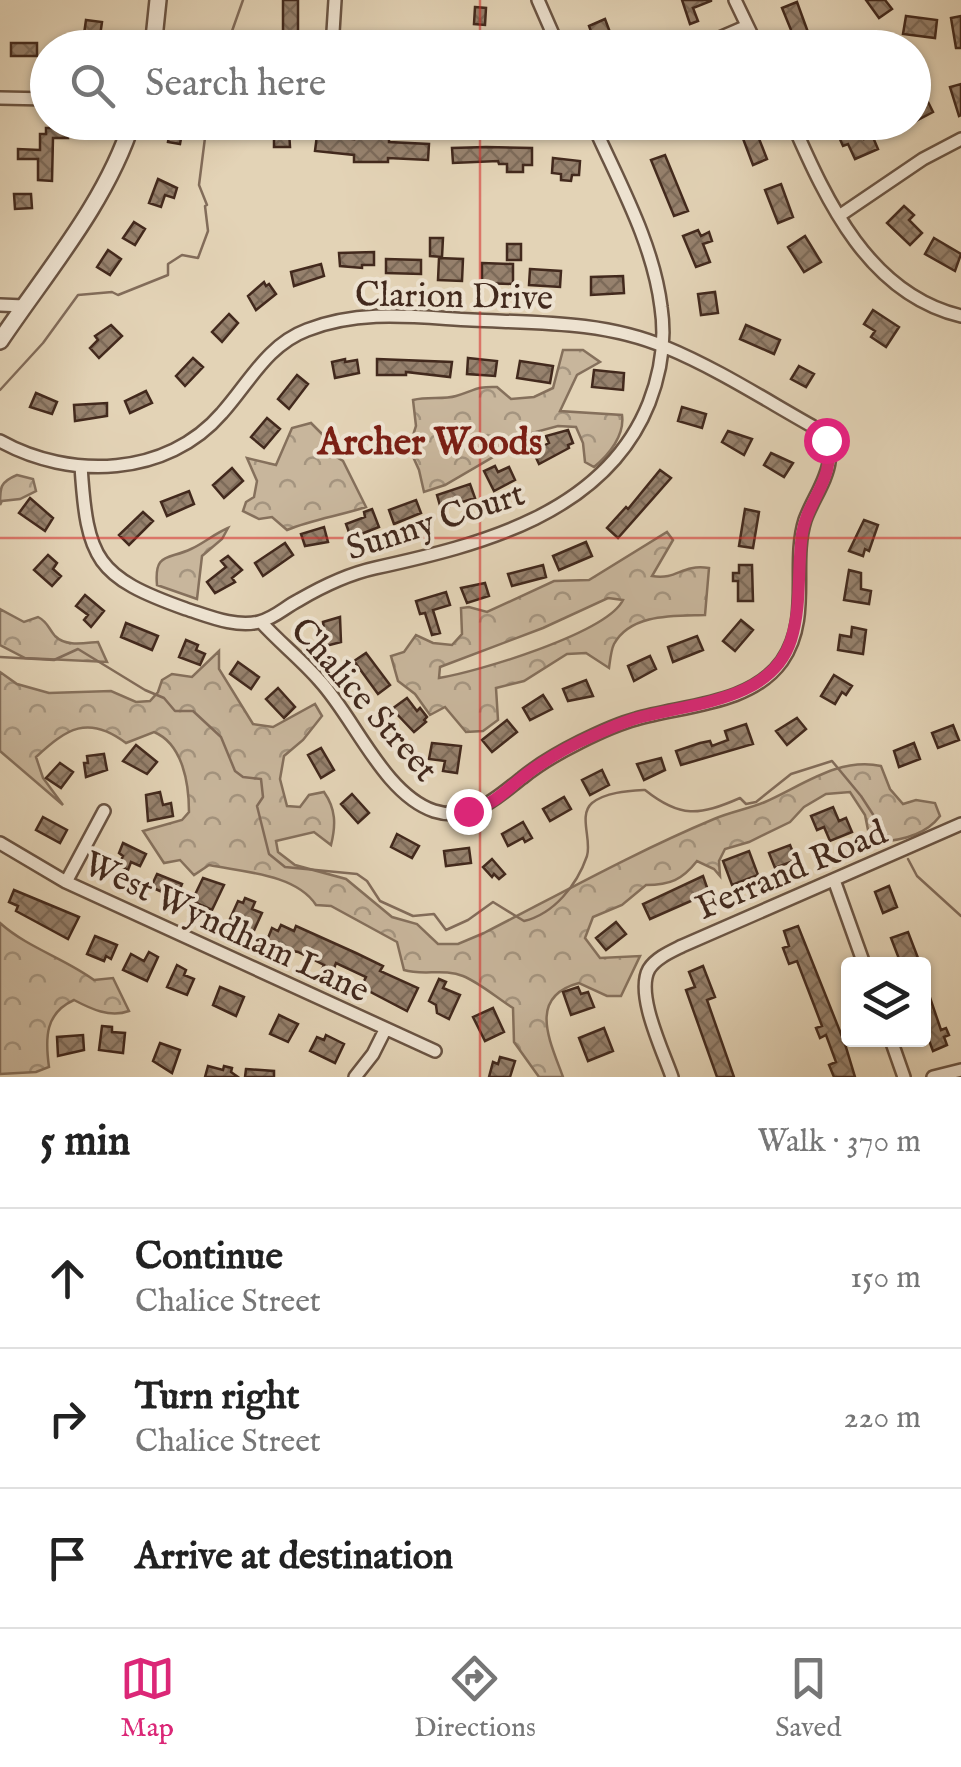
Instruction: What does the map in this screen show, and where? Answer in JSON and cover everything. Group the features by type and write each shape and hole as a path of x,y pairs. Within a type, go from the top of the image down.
{"street":[{"path":"155,30 158,0"},
{"path":"333,30 335,0"},
{"path":"538,0 551,30"},
{"path":"735,0 749,30"},
{"path":"738,30 747,26"},
{"path":"0,98 30,99"},
{"path":"839,216 961,138"},
{"path":"0,340 94,203 126,140"},
{"name":"Sunny Court","path":"261,622 351,575 512,530 565,502 603,473 634,434 654,389 663,346 661,304 649,254 600,140"},
{"path":"801,140 858,248 903,291 961,316"},
{"path":"0,305 24,306"},
{"name":"Clarion Drive","path":"0,441 42,460 81,466 125,466 168,452 216,420 262,361 282,343 310,328 392,314 540,321 588,327 663,346 820,431"},
{"name":"Chalice Street","path":"81,466 87,530 100,562 108,570 146,595 204,615 242,624 261,622 320,681 407,796 443,814 474,810 500,799 530,772 578,743 636,719 738,693 778,666 788,649 798,612 805,519 828,471 830,452 820,431"},
{"path":"66,882 104,812"},
{"name":"Ferrand Road","path":"672,1077 645,991 648,971 666,954 961,824"},
{"name":"West Wyndham Lane","path":"0,844 66,882 435,1051"},
{"path":"834,880 862,957"},
{"path":"355,1077 385,1030"},
{"path":"893,1047 904,1077"},
{"path":"933,1077 961,1070"}],"green space":[{"path":"563,350 583,350 600,362 577,375 560,411 622,415 618,437 605,457 594,467 585,462 576,427 558,426 528,434 513,449 424,492 409,448 416,426 413,400 451,397 490,387 497,387 511,399 534,397 553,388"},
{"path":"311,423 326,438 333,455 343,461 366,507 287,530 272,517 259,519 243,511 246,502 254,497 257,481 247,458 276,465 292,428"},
{"path":"17,475 33,479 36,491 20,499 2,501 0,505 2,486"},
{"path":"228,528 222,539 202,556 197,599 157,585 160,562"},
{"path":"667,532 673,540 652,576 709,568 705,615 655,618 631,627 614,644 609,668 586,653 567,654 524,681 496,688 498,720 483,731 466,732 445,707 430,715 415,694 398,681 391,656 404,652 416,635 433,643 452,645 462,634 461,608 487,612 554,581 589,580","holes":["608,598 623,600 612,613 568,638 482,668 439,678 440,667 543,628"]},
{"path":"0,609 24,622 38,617 64,642 98,642 107,662 25,658 0,645"},
{"path":"219,651 219,669 253,724 273,727 315,704 322,716 284,756 280,779 287,806 300,807 309,795 324,792 334,817 331,845 314,832 276,841 278,852 295,865 346,879 392,917 417,924 438,944 458,944 484,933 655,845 765,802 835,769 865,764 881,766 890,789 903,804 916,800 935,803 940,816 911,836 876,842 850,792 826,794 804,807 790,822 725,849 719,861 720,876 697,861 675,880 646,885 622,905 593,917 585,938 600,958 640,956 621,996 607,996 579,983 553,999 547,1022 563,1077 539,1077 514,1042 513,1008 476,983 456,974 404,970 397,942 331,906 316,905 296,887 282,881 209,865 194,875 180,860 164,863 143,831 182,820 189,812 182,766 164,738 154,732 126,743 89,727 57,739 36,757 43,778 63,805 0,751 0,672 17,684 49,693 111,691 136,702 150,701 162,680 172,674 192,677"},
{"path":"0,923 94,980 113,978 129,1011 108,1013 74,1000 52,1019 47,1046 49,1067 36,1072 0,1074"}],"building":[{"path":"283,0 298,0 298,30 283,30"},
{"path":"682,0 711,1 693,8 698,21 690,24"},
{"path":"866,0 885,0 892,9 879,18"},
{"path":"797,2 807,30 791,30 782,8"},
{"path":"475,7 486,8 485,25 474,24"},
{"path":"906,16 937,20 935,38 931,38 931,30 904,30"},
{"path":"961,16 961,48 956,48 951,18"},
{"path":"605,19 609,30 590,30 589,26"},
{"path":"86,20 102,22 101,30 85,30"},
{"path":"11,43 30,43 30,56 11,56"},
{"path":"961,84 961,115 959,116 950,87"},
{"path":"40,140 53,140 52,181 38,180 38,159 18,159 18,149 40,150"},
{"path":"274,140 290,140 290,147 274,147"},
{"path":"316,140 429,144 428,160 388,158 388,162 354,162 354,155 315,151"},
{"path":"744,140 760,140 767,159 753,165"},
{"path":"840,140 874,140 878,149 855,159 848,144 843,146"},
{"path":"452,148 532,148 532,165 523,165 523,172 507,172 507,164 498,161 453,163"},
{"path":"665,155 688,211 674,216 651,160"},
{"path":"553,158 580,161 579,175 572,175 571,181 561,180 561,174 552,173"},
{"path":"158,179 177,188 174,198 165,195 161,207 149,203"},
{"path":"781,184 793,217 778,223 765,190"},
{"path":"14,194 31,194 32,208 15,209"},
{"path":"904,206 914,215 909,220 922,233 910,245 887,223"},
{"path":"134,222 145,229 135,245 123,238"},
{"path":"698,230 701,236 709,232 712,241 703,244 710,262 696,267 683,236"},
{"path":"805,236 821,262 804,272 788,247"},
{"path":"430,238 443,238 442,257 430,256"},
{"path":"934,238 961,254 955,271 925,254"},
{"path":"507,244 521,244 521,260 507,260"},
{"path":"108,250 121,259 110,275 97,267"},
{"path":"374,252 374,265 340,266 339,253"},
{"path":"439,258 463,259 462,281 438,280"},
{"path":"386,259 421,260 421,274 386,273"},
{"path":"482,263 513,264 513,284 482,283"},
{"path":"321,264 324,276 294,286 291,272"},
{"path":"530,269 561,271 560,287 529,285"},
{"path":"623,276 624,293 591,295 591,277"},
{"path":"264,282 276,294 256,310 248,296"},
{"path":"715,292 718,313 701,315 698,294"},
{"path":"873,310 899,327 886,347 871,337 875,331 864,324"},
{"path":"229,314 238,323 222,342 212,332"},
{"path":"111,325 122,336 99,358 90,348 98,340 95,336"},
{"path":"746,325 780,340 774,354 740,339"},
{"path":"193,358 203,367 185,386 176,376"},
{"path":"468,358 497,361 495,376 467,374"},
{"path":"377,359 452,362 450,377 406,372 377,375"},
{"path":"357,360 359,373 335,378 332,362"},
{"path":"520,361 553,366 550,383 517,378"},
{"path":"799,366 814,374 806,387 791,379"},
{"path":"594,370 624,373 623,390 592,387"},
{"path":"297,375 308,384 289,409 278,399"},
{"path":"146,391 152,403 130,413 125,401"},
{"path":"36,393 57,402 52,414 30,407"},
{"path":"107,403 107,416 75,421 74,405"},
{"path":"682,407 706,414 702,428 678,421"},
{"path":"267,418 280,429 264,448 251,437"},
{"path":"568,430 573,443 569,448 539,464 533,451 549,443 546,436"},
{"path":"728,431 752,439 744,455 722,442"},
{"path":"771,453 793,463 784,477 764,465"},
{"path":"495,466 498,472 509,467 515,480 494,491 484,471"},
{"path":"232,468 243,481 224,498 213,485"},
{"path":"660,470 671,478 618,538 607,528"},
{"path":"470,484 475,498 441,509 437,495"},
{"path":"189,491 194,504 167,516 161,502"},
{"path":"30,498 53,518 45,531 19,513"},
{"path":"416,500 421,513 394,524 389,510"},
{"path":"372,509 379,527 351,538 346,524 365,517 364,512"},
{"path":"745,509 759,512 753,548 739,546"},
{"path":"143,512 153,521 129,545 119,535"},
{"path":"864,520 878,525 869,551 865,549 863,556 849,551"},
{"path":"324,527 328,542 305,546 301,534"},
{"path":"586,542 592,556 559,570 553,556"},
{"path":"285,543 293,555 263,576 255,563"},
{"path":"48,555 57,563 53,569 61,576 52,586 34,570"},
{"path":"228,556 242,570 232,578 235,582 215,593 207,582 226,567 221,561"},
{"path":"543,565 546,577 512,586 508,574"},
{"path":"739,565 752,565 753,601 738,601 738,581 733,581 733,573 739,573"},
{"path":"849,570 861,573 861,589 871,591 869,604 844,600"},
{"path":"485,583 489,596 467,603 461,588"},
{"path":"446,592 450,605 433,610 440,633 432,635 425,613 420,614 416,601"},
{"path":"85,595 104,611 91,627 84,620 88,615 76,606"},
{"path":"340,617 341,642 326,646 323,622"},
{"path":"741,620 753,630 735,651 723,641"},
{"path":"126,623 158,636 152,650 121,637"},
{"path":"852,627 866,630 863,654 838,650 840,635 851,637"},
{"path":"697,636 703,650 673,662 668,647"},
{"path":"186,640 198,645 196,650 205,654 200,665 179,657"},
{"path":"366,653 390,685 378,694 354,661"},
{"path":"650,656 656,669 634,681 628,666"},
{"path":"238,662 259,677 251,689 230,674"},
{"path":"834,675 852,686 846,695 842,692 835,704 821,696"},
{"path":"586,680 593,696 568,701 563,689"},
{"path":"278,688 295,707 284,718 266,699"},
{"path":"543,695 552,709 530,720 523,708"},
{"path":"407,698 427,717 414,732 392,709"},
{"path":"797,718 806,729 787,745 776,731"},
{"path":"507,720 517,732 492,752 482,740"},
{"path":"746,724 753,744 681,765 676,751 728,740 725,731"},
{"path":"953,725 959,740 938,748 932,733"},
{"path":"432,743 461,746 457,773 443,771 445,761 429,759"},
{"path":"914,743 920,759 899,767 894,751"},
{"path":"136,745 157,762 147,774 123,761"},
{"path":"321,748 334,770 321,778 308,755"},
{"path":"104,754 107,770 86,777 87,756"},
{"path":"661,758 665,770 644,780 637,764"},
{"path":"60,763 73,772 61,788 46,778"},
{"path":"602,770 609,785 590,795 582,780"},
{"path":"160,792 163,805 171,803 173,816 148,821 146,795"},
{"path":"352,794 369,813 358,823 341,804"},
{"path":"564,797 571,809 550,821 543,809"},
{"path":"833,807 839,821 846,818 852,832 830,841 824,827 817,830 811,816"},
{"path":"43,817 67,830 60,843 36,830"},
{"path":"523,822 532,838 508,846 502,834"},
{"path":"397,834 419,846 412,858 391,847"},
{"path":"123,843 146,854 140,866 131,862 128,870 119,865"},
{"path":"790,845 796,860 775,868 769,853"},
{"path":"469,848 471,863 446,866 444,851"},
{"path":"749,851 758,875 732,885 723,861"},
{"path":"492,859 505,874 499,879 483,867"},
{"path":"157,874 182,884 176,898 151,887"},
{"path":"703,876 709,893 650,919 643,904"},
{"path":"203,878 224,885 212,910 192,901"},
{"path":"889,886 897,907 883,913 875,892"},
{"path":"14,890 79,917 68,939 16,911 18,906 9,902"},
{"path":"245,898 255,902 252,909 262,913 251,937 242,933 245,926 230,919 238,901 243,903"},
{"path":"616,922 626,934 606,950 596,938"},
{"path":"281,925 294,931 296,926 356,953 383,966 380,971 418,988 407,1011 361,987 366,977 336,963 332,974 322,969 324,965 298,952 286,953 266,943 272,928 278,931"},
{"path":"798,926 855,1077 834,1077 829,1065 836,1062 826,1035 820,1038 816,1028 822,1026 797,961 789,964 783,948 789,946 784,931"},
{"path":"908,932 918,957 898,957 891,938"},
{"path":"95,936 117,945 111,959 106,956 104,961 87,954"},
{"path":"149,952 158,957 147,981 123,970 131,954 144,961"},
{"path":"177,965 186,970 184,975 194,979 187,995 167,987"},
{"path":"703,966 715,997 707,1000 734,1077 717,1077 686,990 695,987 689,972"},
{"path":"439,979 446,982 443,988 460,995 449,1019 437,1013 436,1005 429,1001"},
{"path":"220,987 244,997 236,1016 213,1005"},
{"path":"578,987 581,994 588,992 594,1007 571,1015 563,992"},
{"path":"931,1001 941,1030 946,1028 949,1035 944,1037 947,1045 933,1051"},
{"path":"493,1008 504,1032 485,1041 473,1017"},
{"path":"279,1015 298,1024 288,1042 270,1034"},
{"path":"102,1026 125,1033 123,1053 99,1050"},
{"path":"604,1028 613,1051 588,1061 579,1038"},
{"path":"83,1035 84,1050 58,1056 57,1037"},
{"path":"326,1035 344,1044 335,1063 310,1051 317,1037 324,1040"},
{"path":"160,1043 180,1050 172,1073 153,1061"},
{"path":"500,1057 515,1061 510,1077 489,1077 493,1062 498,1064"},
{"path":"208,1066 232,1068 231,1072 238,1077 205,1077"},
{"path":"246,1069 274,1071 274,1077 245,1077"}],"waterway":[{"path":"232,30 243,0"},
{"path":"0,390 43,343 78,295 118,295 168,275 168,264 182,255 198,258 208,231 207,205 199,185 205,140"},
{"path":"0,657 54,660 78,649 164,698 175,711 193,711 221,737 235,771 243,777 261,779 263,797 257,806 269,854 285,867 357,874 367,881 380,901 413,916 434,914 446,930 493,902 524,921 554,905 571,887 587,856 588,808 598,799 617,793 645,790 669,806 701,811 740,798 746,804 756,802 791,774 832,761 889,839"},
{"path":"908,859 917,876 961,916"}],"district":[{"name":"Archer Woods","path":"430,441"}],"route":[{"path":"468,811 500,799 530,772 578,743 636,719 738,693 778,666 788,649 798,612 802,533 826,479 830,452 826,440"}]}
